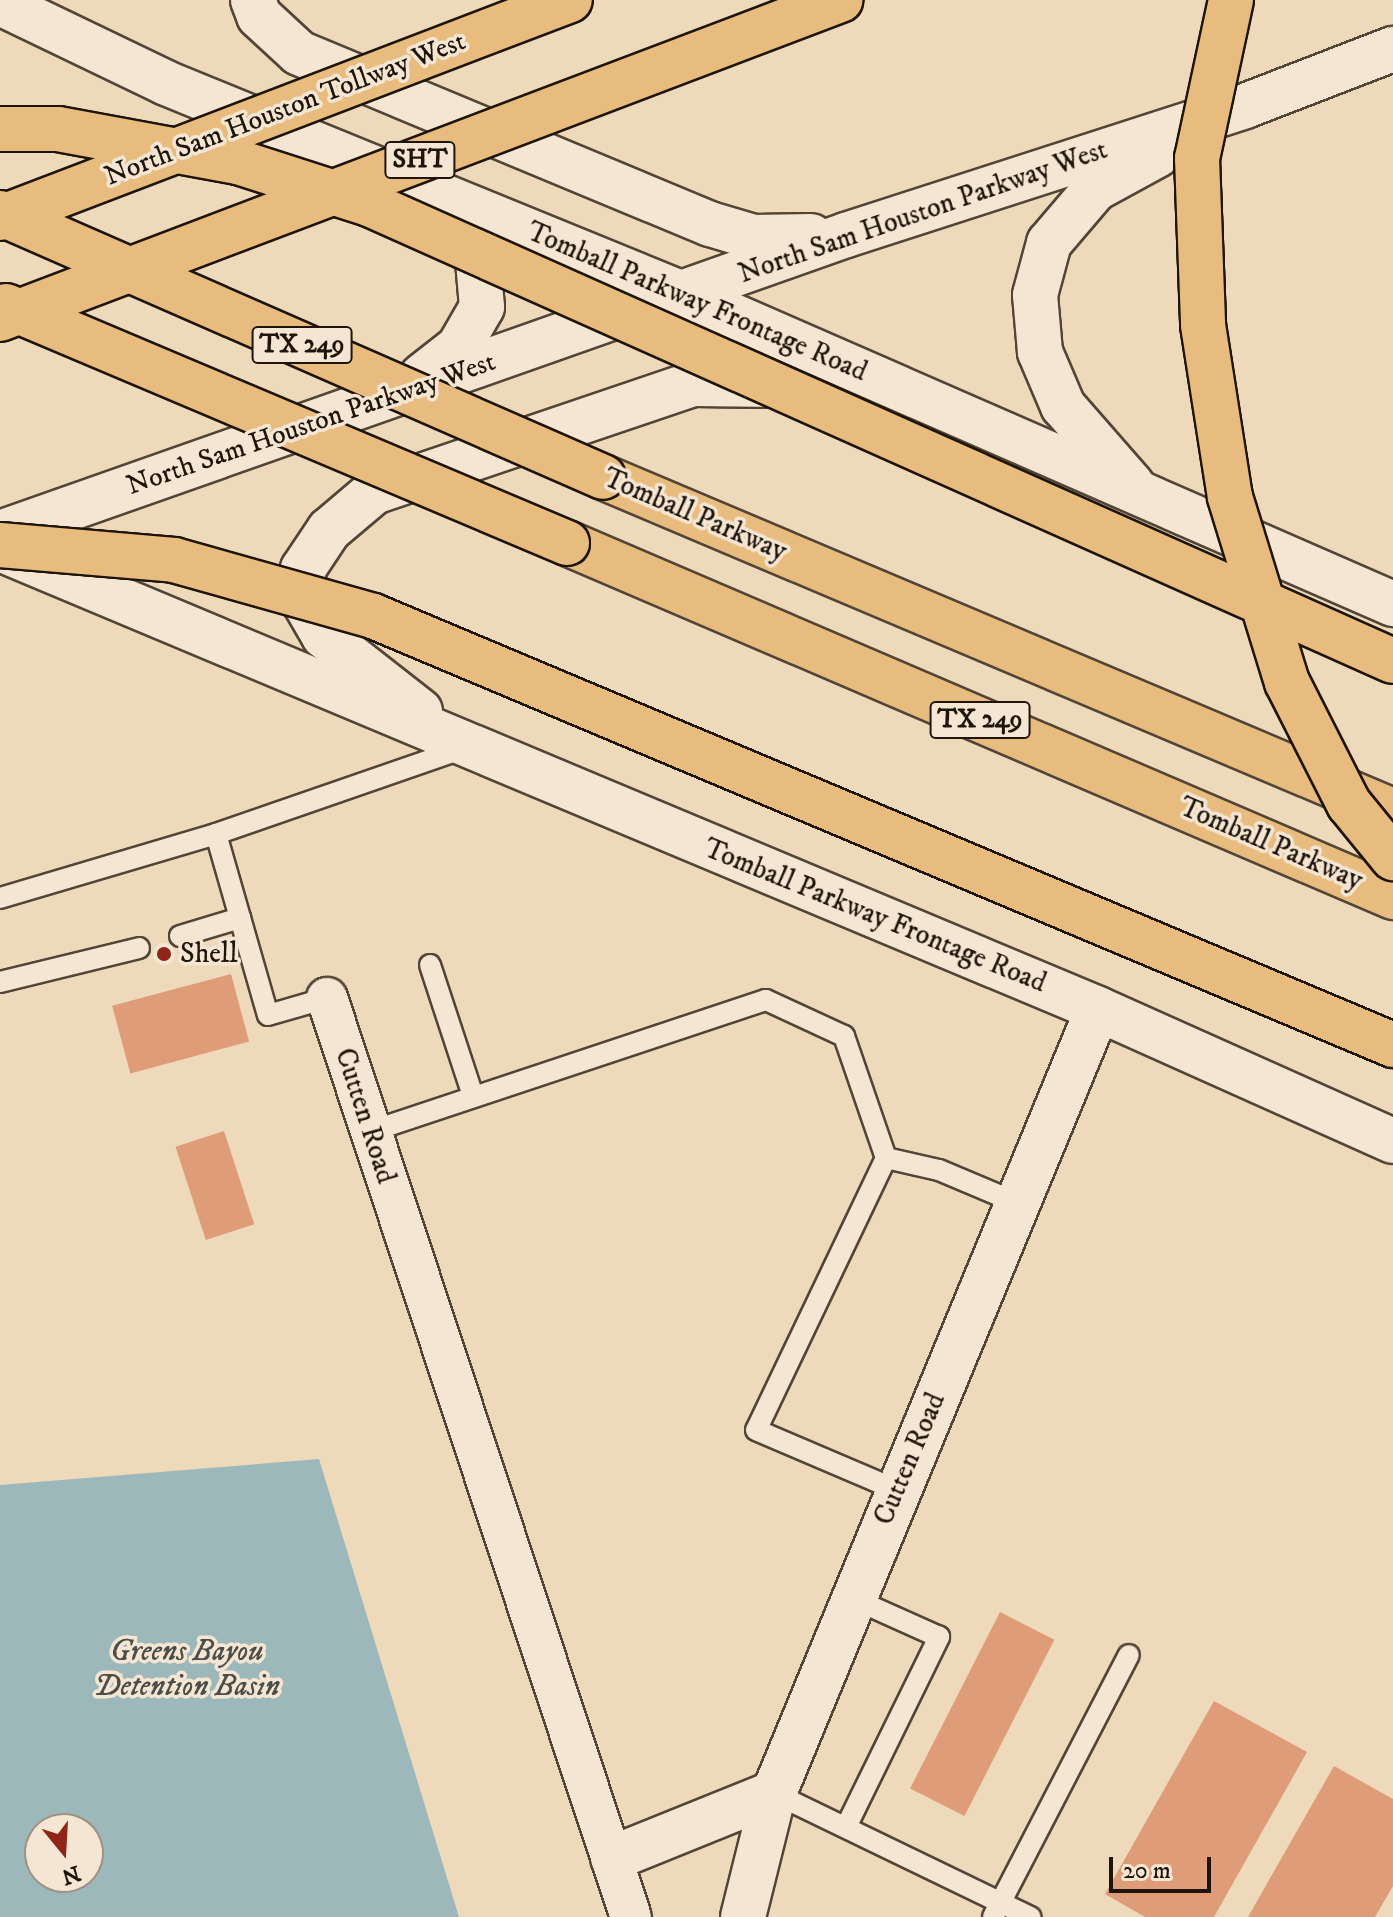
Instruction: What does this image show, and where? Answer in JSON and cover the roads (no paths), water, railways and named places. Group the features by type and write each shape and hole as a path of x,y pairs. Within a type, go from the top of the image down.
{"highway":[{"name":"North Sam Houston Tollway West","path":"0,216 570,0"},
{"name":"SHT","path":"0,319 840,0"},
{"path":"1231,0 1197,158 1203,325 1230,497 1287,682 1349,804 1393,858"},
{"path":"0,129 58,129 238,162 369,204 1393,661"},
{"name":"Tomball Parkway","path":"0,216 603,477 1393,811"},
{"name":"Tomball Parkway","path":"0,303 1393,897"},
{"path":"0,547 174,560 373,616 1393,1045"}],"main road":[{"path":"253,0 259,16 299,53 710,224 754,237 846,235"},
{"name":"Tomball Parkway Frontage Road","path":"0,3 166,83 683,294 1393,604"},
{"name":"North Sam Houston Parkway West","path":"0,533 846,235 1245,106 1393,49"},
{"path":"1138,493 1063,406 1040,352 1035,295 1049,243 1095,189 1245,106"},
{"path":"389,397 459,347 482,307 480,270 467,235 414,184"},
{"path":"466,747 324,636 304,602 303,569 329,530 374,492 693,384 809,385 955,413"},
{"name":"Tomball Parkway Frontage Road","path":"0,547 466,747 1098,1009 1393,1141"},
{"name":"Cutten Road","path":"743,1917 774,1793 1098,1009"},
{"path":"613,1858 774,1793"}],"street":[{"name":"Cutten Road","path":"327,998 631,1917"}],"lane":[{"path":"0,898 216,834 466,747"},
{"path":"216,834 268,1015 327,998"},
{"path":"180,936 240,918"},
{"path":"0,982 139,948"},
{"path":"430,965 473,1096"},
{"path":"369,1132 766,1000 844,1036 886,1158 756,1430 897,1490"},
{"path":"886,1158 939,1170 1017,1203"},
{"path":"846,1827 939,1637 852,1598"},
{"path":"997,1909 1129,1655"},
{"path":"774,1793 846,1827 997,1909 1031,1917"}],"water":[{"name":"Greens Bayou Detention Basin","path":"319,1459 459,1917 0,1917 0,1485"}],"place":[{"name":"Shell","path":"164,954"}]}
